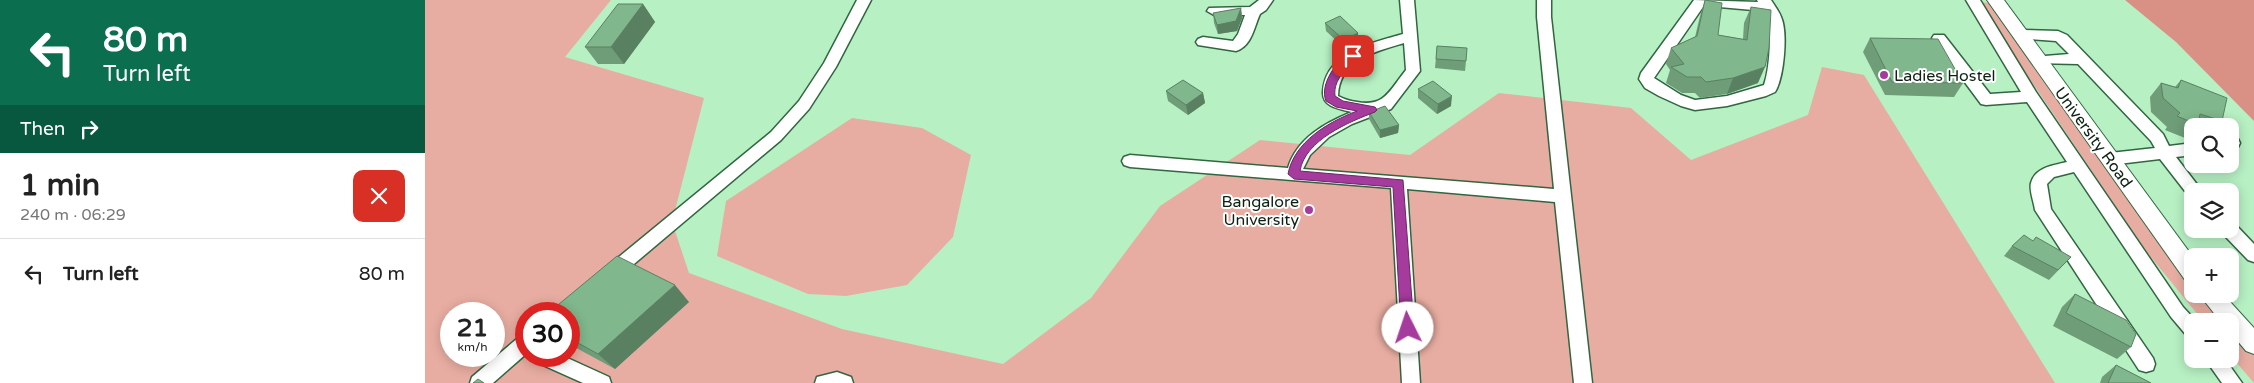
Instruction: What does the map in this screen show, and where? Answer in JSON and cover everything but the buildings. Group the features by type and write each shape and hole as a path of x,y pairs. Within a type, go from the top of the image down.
{"main road":[{"name":"University Road","path":"1995,0 2184,262"},
{"path":"2219,303 2250,335"}],"street":[{"path":"599,283 776,136 804,105 831,64 864,0"},
{"path":"1214,11 1254,11 1261,7 1266,0"},
{"path":"1294,174 1296,162 1311,142 1343,120 1386,105 1413,71 1407,0"},
{"path":"1544,0 1544,17 1583,383"},
{"path":"1973,0 2031,96 2184,320"},
{"path":"1699,3 1766,3 1776,26 1773,79 1770,88 1708,106 1693,106 1649,84 1646,79 1648,73 1699,3"},
{"path":"1203,42 1236,46 1241,42 1248,30 1254,11"},
{"path":"2020,35 2058,36 2063,38 2158,138 2165,154 2188,183"},
{"path":"1371,110 1340,104 1330,98 1329,90 1338,68 1353,56 1411,36"},
{"path":"1939,38 1985,100 2031,96"},
{"path":"2038,60 2082,59"},
{"path":"2110,159 2184,151"},
{"path":"1130,161 1563,196"},
{"path":"2078,165 2049,172 2039,183 2043,210 2146,364"},
{"path":"1399,183 1411,383"},
{"path":"2238,238 2254,255"},
{"path":"479,383 515,355"},
{"path":"567,367 602,383"},
{"path":"2221,368 2233,383"},
{"path":"824,383 837,380 844,383"}],"shaded area":[{"path":"425,0 611,0 565,57 704,98 672,222 689,273 842,329 1003,364 1091,298 1160,206 1260,140 1410,155 1499,93 1631,108 1691,160 1808,115 1822,67 1864,75 2055,383 425,383"},
{"path":"2125,0 2254,0 2254,121 2176,42"},
{"path":"1978,2 1992,3 2184,274 2184,298 2145,250"},
{"path":"852,118 922,128 971,155 953,237 907,285 846,296 808,294 717,256 726,201"},
{"path":"2188,303 2209,303 2218,313 2196,313"},
{"path":"2239,337 2254,354 2254,383 2239,366"}],"place":[{"name":"Ladies Hostel","path":"1884,75"},
{"name":"Bangalore University","path":"1309,210"}],"route":[{"path":"1353,56 1338,68 1329,90 1330,98 1340,104 1371,110 1343,120 1311,142 1296,162 1294,174 1399,183 1408,328"}]}
